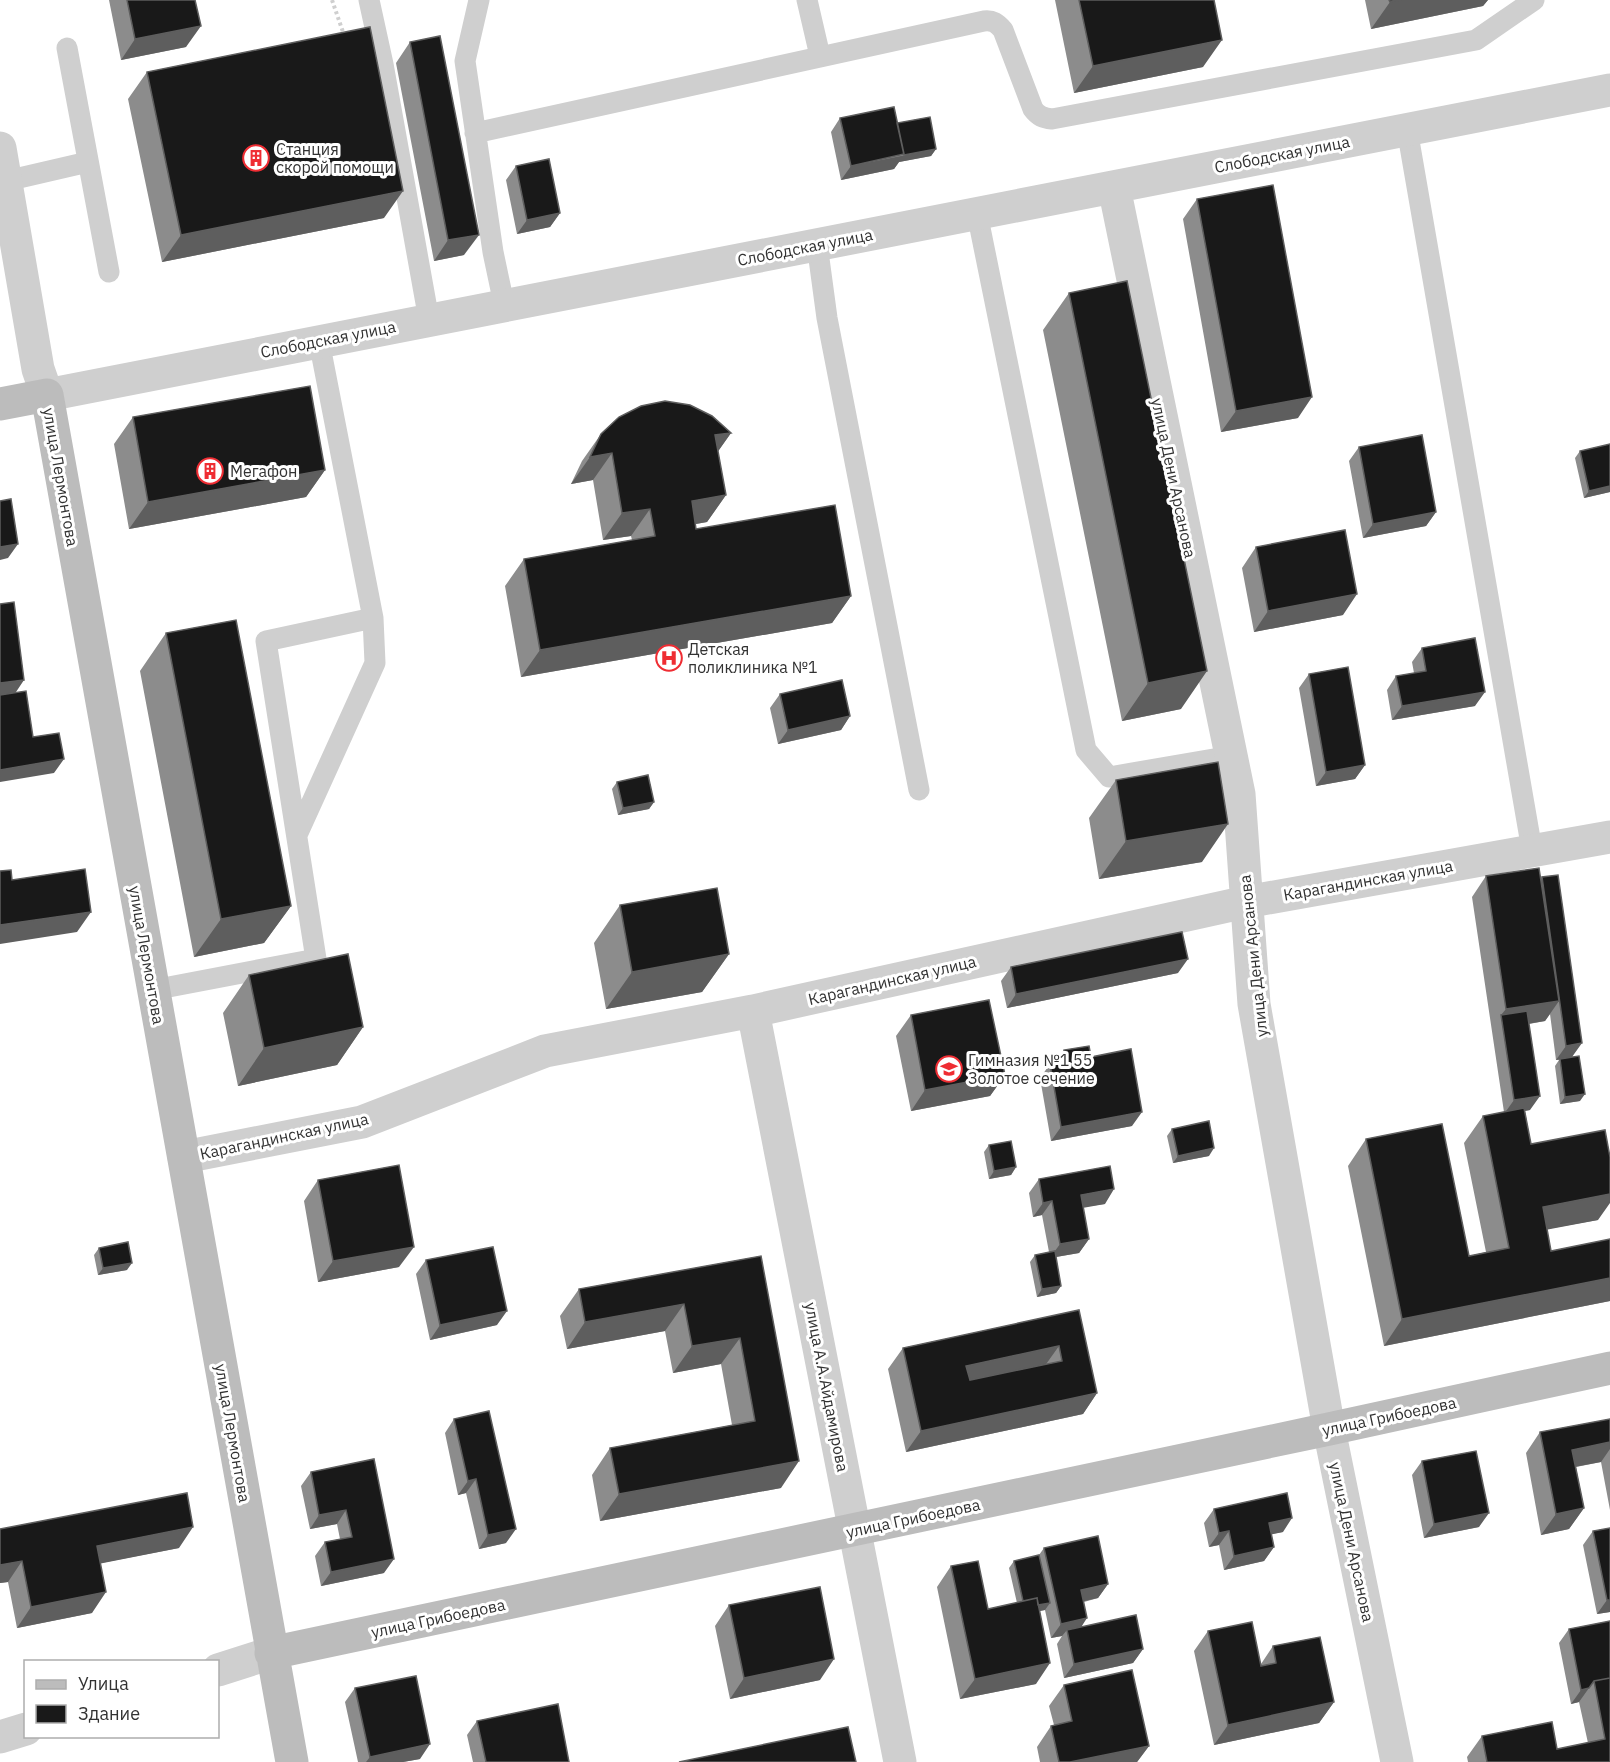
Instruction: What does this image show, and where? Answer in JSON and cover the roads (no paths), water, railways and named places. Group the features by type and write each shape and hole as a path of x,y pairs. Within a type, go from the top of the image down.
{"street":[{"name":"Слободская улица","path":"0,404 1610,90"},
{"name":"улица Лермонтова","path":"0,148 6,181 6,216 38,369 47,394 292,1762"},
{"name":"улица Дени Арсанова","path":"1114,187 1239,794 1254,1004 1329,1430 1397,1762"},
{"name":"Карагандинская улица","path":"184,1157 362,1122 545,1051 753,1011 1246,902 1610,837"},
{"name":"улица А.А.Айдамирова","path":"753,1011 900,1762"},
{"name":"улица Грибоедова","path":"219,1670 272,1653 1329,1430 1610,1368"},
{"path":"0,1737 24,1730"}],"lane":[{"path":"369,0 429,320"},
{"path":"478,0 465,61 493,252 504,304"},
{"path":"807,0 820,56"},
{"path":"475,133 992,20 1003,30 1033,108 1037,114 1052,119 1476,40 1534,0"},
{"path":"67,48 109,272"},
{"path":"1407,129 1532,850"},
{"path":"6,181 88,162"},
{"path":"977,213 1086,750 1109,777 1231,756"},
{"path":"817,244 827,318 919,790"},
{"path":"297,835 375,663 373,618 319,341"},
{"path":"153,990 316,959 266,641 373,618"}],"place":[{"name":"Станция скорой помощи","path":"256,158"},
{"name":"Мегафон","path":"210,471"},
{"name":"Детская поликлиника №1","path":"669,658"},
{"name":"Гимназия №1 55 Золотое сечение","path":"949,1069"}]}
